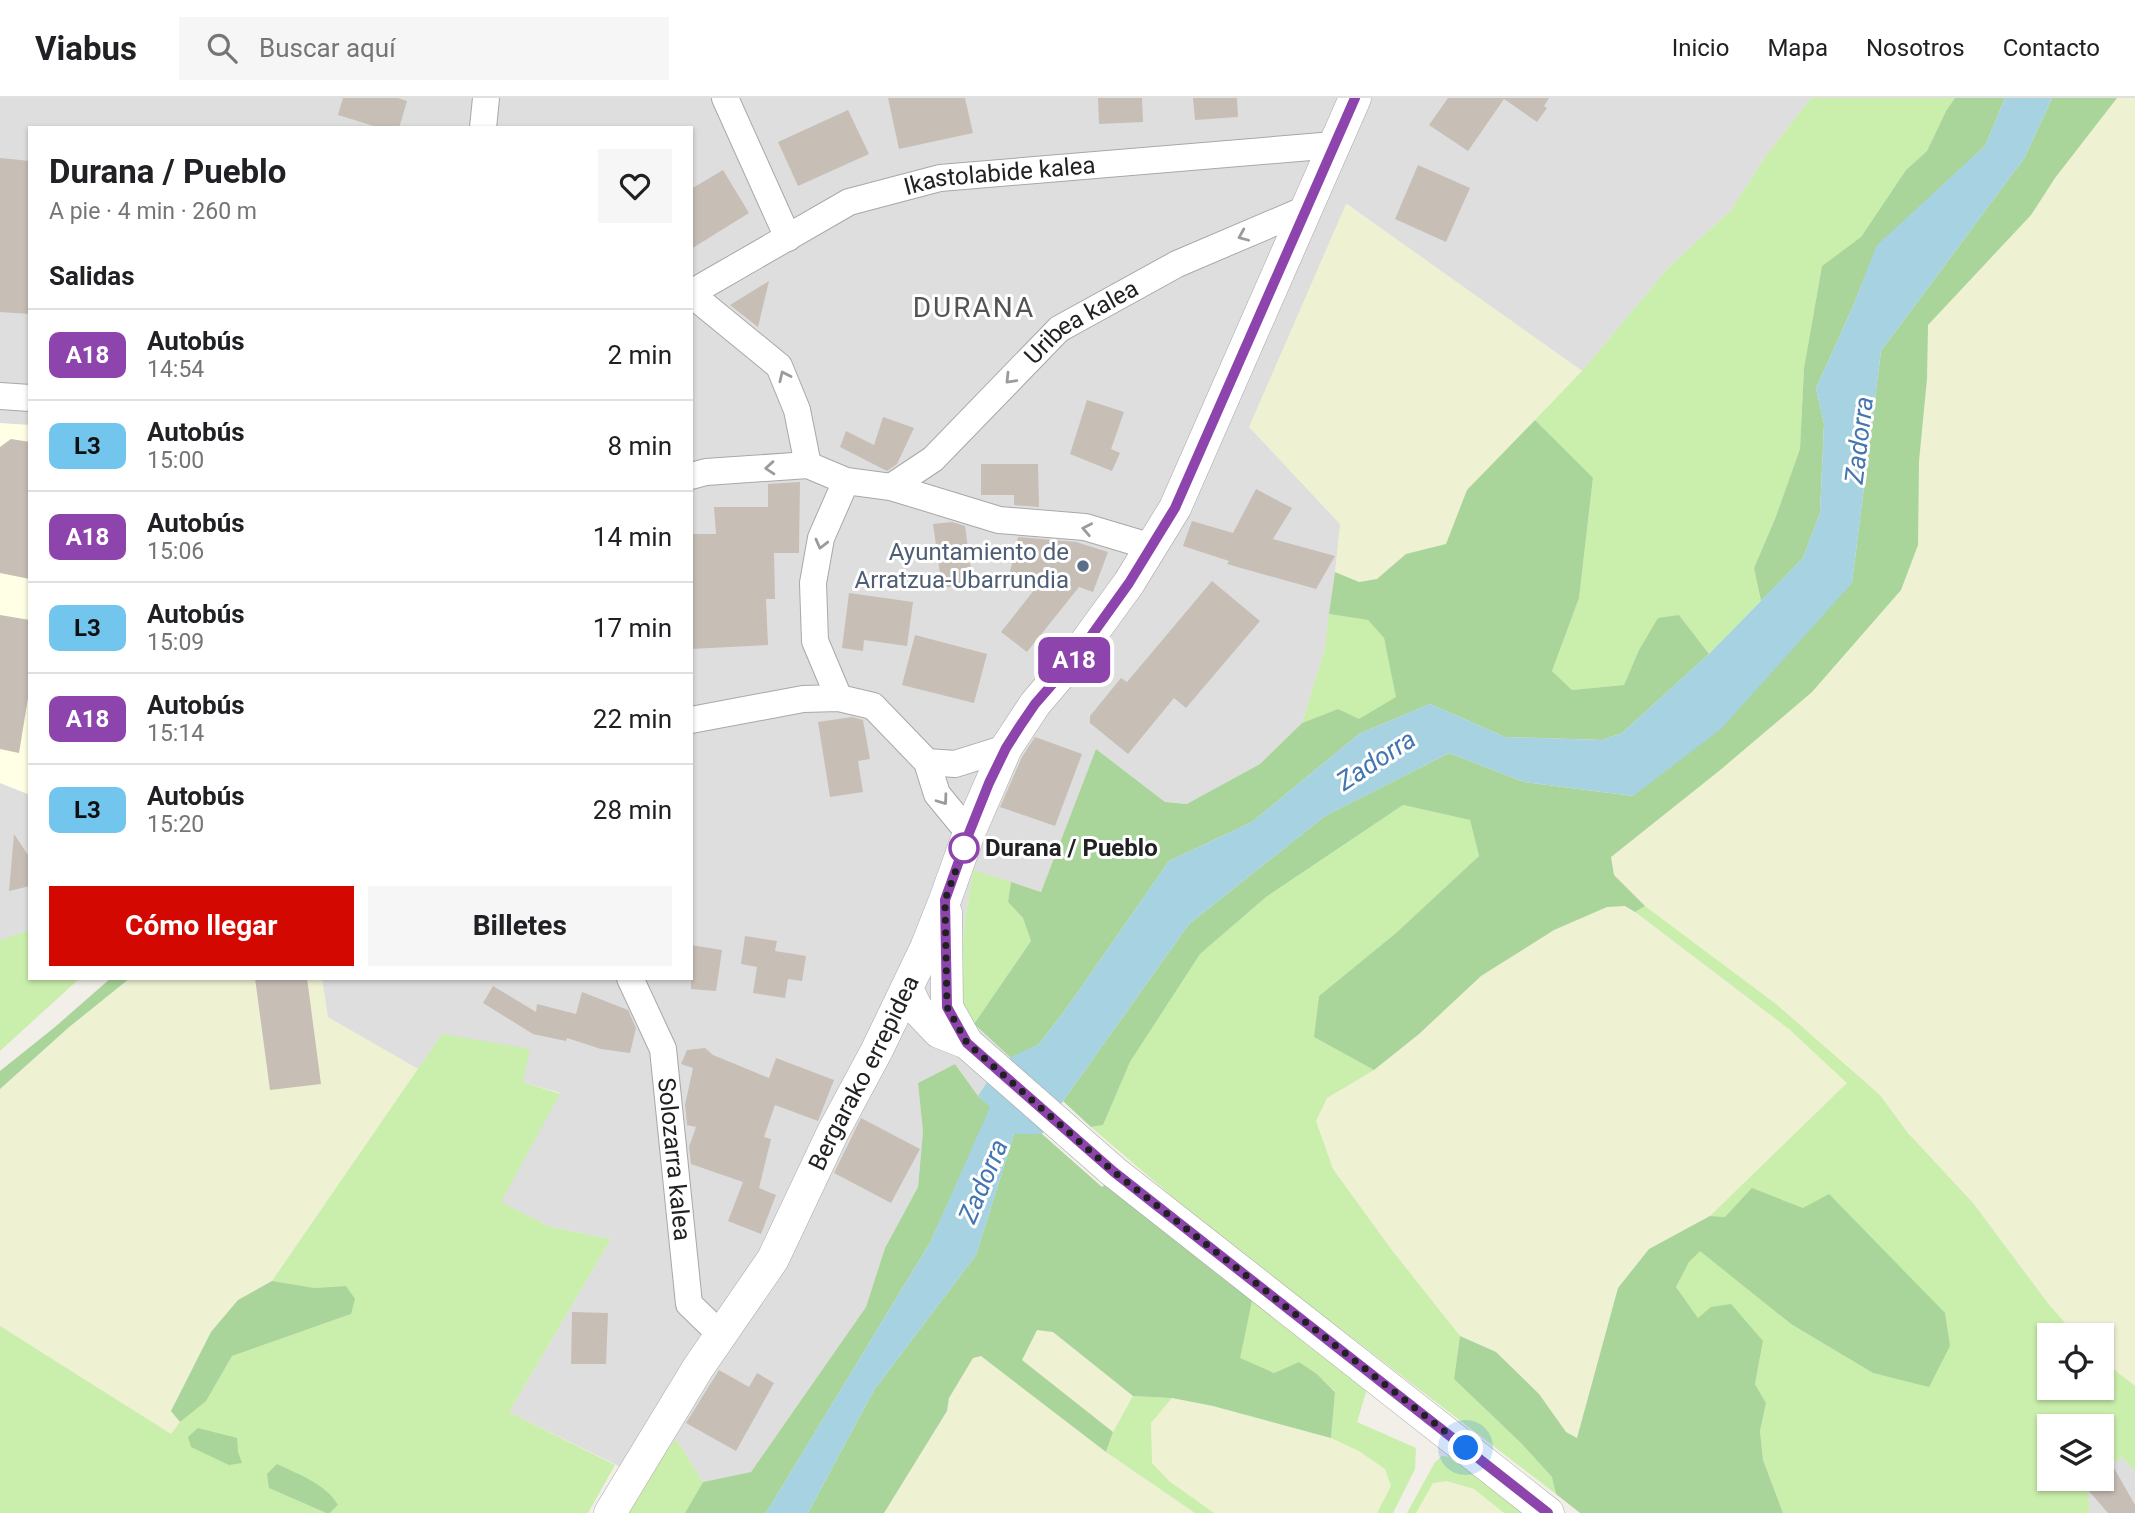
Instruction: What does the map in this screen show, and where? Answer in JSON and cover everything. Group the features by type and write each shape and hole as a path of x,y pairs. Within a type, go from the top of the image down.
{"street":[{"path":"483,126 486,98"},
{"path":"725,98 788,238"},
{"name":"Bergarako errepidea","path":"610,1513 698,1368 773,1259 833,1132 906,989 1006,748 1035,704 1076,657 1152,547 1180,496 1355,98"},
{"name":"Ikastolabide kalea","path":"693,293 849,202 940,178 1334,145"},
{"name":"Uribea kalea","path":"891,487 933,459 1059,329 1177,264 1306,209"},
{"name":"Ikastolabide kalea","path":"693,296 779,366 797,410 808,465"},
{"path":"0,396 28,398"},
{"path":"693,475 706,472 808,465 846,481 891,487 999,520 1085,527 1152,547"},
{"path":"839,698 815,641 813,583 821,538 846,481"},
{"path":"693,720 803,699 839,698 873,706 927,762 937,794 969,833"},
{"path":"927,762 955,764 1006,748"},
{"path":"945,900 939,1032 967,1043 1114,1172 1548,1513"},
{"name":"Solozarra kalea","path":"631,980 663,1049 689,1304 721,1335"},
{"path":"906,989 939,1015"},
{"path":"877,1049 900,1027 939,1015"}],"shaded area":[{"path":"0,98 1811,98 1766,156 1731,210 1669,267 1582,371 1347,204 1250,427 1341,525 1325,648 1302,723 1260,764 1188,804 1165,802 1096,749 1041,892 973,870 960,978 966,1018 1011,1058 1003,1061 978,1096 955,1064 918,1083 923,1132 918,1187 885,1248 866,1307 751,1472 703,1482 676,1439 645,1479 509,1412 611,1239 550,1227 500,1202 560,1093 523,1082 442,1034 418,1069 327,1017 322,980 693,980 693,126 28,126 28,931 0,940"},
{"path":"2117,98 2135,98 2135,1386 2114,1369 2114,1323 2065,1323 1973,1203 1907,1132 1880,1095 1776,1004 1645,906 1614,875 1611,857 1719,771 1919,461 1927,379 1928,325 2031,215 2055,178"},
{"path":"1346,204 1582,371 1467,490 1446,544 1406,554 1377,579 1359,582 1335,572 1340,524 1249,427"},
{"path":"0,423 28,425 28,794 0,783"},
{"path":"1625,906 1789,1029 1848,1083 1710,1216 1649,1249 1618,1288 1577,1438 1566,1432 1539,1394 1496,1352 1460,1336 1391,1249 1333,1169 1316,1121 1327,1098 1374,1070 1419,1034 1481,976 1554,930 1607,907"},
{"path":"128,980 322,980 328,1017 418,1069 272,1281 238,1300 171,1411 180,1422 171,1434 0,1326 0,1089 68,1028"},
{"path":"1036,1330 1053,1332 1133,1396 1113,1432 1022,1360"},
{"path":"982,1356 1106,1452 1195,1513 884,1513 947,1412 949,1398 973,1358"},
{"path":"1172,1398 1213,1406 1331,1438 1359,1451 1385,1469 1391,1486 1377,1513 1214,1513 1169,1481 1152,1463 1151,1423"},
{"path":"2122,1457 2135,1471 2135,1513 2087,1513 2090,1509 2087,1491 2114,1491 2114,1463"},
{"path":"1447,1481 1474,1489 1504,1513 1416,1513 1433,1482"}],"green space":[{"path":"1811,98 1955,98 1927,151 1906,170 1861,237 1822,266 1804,368 1800,449 1754,568 1761,601 1709,654 1679,615 1658,619 1639,650 1624,685 1572,690 1552,671 1579,598 1593,479 1535,420 1582,371 1669,267 1731,210 1766,156"},
{"path":"1955,98 2005,98 1985,146 1877,246 1816,388 1824,424 1820,513 1803,558 1761,601 1754,568 1800,449 1804,368 1822,266 1861,237 1906,170 1927,151"},
{"path":"2052,98 2117,98 2055,178 2031,215 1928,325 1927,379 1919,461 1918,545 1901,590 1812,692 1611,857 1614,875 1645,906 1635,912 1625,906 1607,907 1554,930 1481,976 1419,1034 1374,1070 1314,1037 1319,996 1396,933 1479,856 1470,820 1403,805 1266,897 1200,954 1130,1062 1103,1125 1091,1127 1063,1101 1189,924 1325,816 1449,753 1524,782 1633,796 1852,583 1881,351 2025,157"},
{"path":"1535,420 1593,478 1579,598 1552,671 1572,690 1624,685 1639,650 1658,618 1679,615 1709,654 1622,733 1602,740 1505,737 1430,704 1359,734 1252,822 1169,861 1039,1044 1011,1058 974,1024 1031,941 1023,918 1008,902 1011,882 1041,892 1096,749 1165,802 1187,804 1260,764 1302,723 1338,709 1359,719 1396,697 1384,638 1368,620 1329,614 1335,572 1359,582 1377,579 1406,554 1446,544 1467,490"},
{"path":"1329,614 1368,620 1384,638 1397,697 1359,720 1338,709 1302,723 1325,648"},
{"path":"1403,805 1470,820 1479,856 1396,933 1319,996 1314,1037 1374,1070 1327,1098 1316,1121 1333,1169 1391,1249 1460,1336 1454,1379 1521,1443 1553,1478 1556,1494 1210,1229 1091,1127 1103,1125 1130,1062 1200,954 1266,897"},
{"path":"973,870 1011,882 1008,902 1023,918 1031,941 974,1024 966,1018 960,978"},
{"path":"1645,906 1776,1004 1880,1095 1907,1132 1973,1203 2065,1323 2037,1323 2037,1400 2114,1400 2114,1369 2135,1386 2135,1471 2122,1457 2114,1463 2114,1414 2037,1414 2037,1491 2087,1491 2090,1509 2087,1513 1783,1513 1763,1460 1760,1431 1766,1403 1755,1384 1763,1341 1698,1318 1676,1287 1689,1262 1700,1250 1791,1324 1873,1373 1929,1386 1803,1209 1783,1200 1725,1217 1710,1216 1847,1083 1789,1029 1635,912"},
{"path":"28,931 28,980 78,980 0,1051 0,940"},
{"path":"109,980 128,980 68,1028 0,1089 0,1071"},
{"path":"442,1034 530,1049 523,1082 560,1094 501,1202 550,1227 611,1239 509,1412 615,1465 588,1513 330,1513 338,1505 269,1488 326,1513 0,1513 0,1326 171,1434 180,1422 206,1400 232,1356 351,1314 346,1286 315,1288 272,1281"},
{"path":"955,1064 978,1096 991,1107 931,1241 766,1513 685,1513 703,1482 751,1472 866,1307 885,1248 918,1187 923,1132 918,1083"},
{"path":"1014,1134 1042,1134 1102,1187 1109,1181 1252,1301 1240,1358 1274,1373 1299,1362 1317,1374 1335,1392 1331,1438 1213,1406 1172,1398 1133,1396 1053,1332 1037,1330 1022,1360 1113,1432 1106,1452 981,1356 973,1358 949,1398 947,1411 884,1513 808,1513 874,1390 976,1255"},
{"path":"1752,1188 1803,1208 1829,1194 1945,1313 1950,1346 1929,1387 1873,1373 1791,1324 1700,1251 1689,1262 1676,1287 1698,1318 1711,1307 1731,1304 1763,1341 1755,1384 1766,1403 1760,1431 1763,1460 1783,1513 1580,1513 1556,1494 1552,1477 1521,1443 1454,1379 1460,1336 1496,1352 1539,1394 1566,1432 1577,1438 1618,1288 1649,1249 1710,1216 1725,1217"},
{"path":"272,1281 315,1288 346,1286 355,1299 351,1314 232,1356 206,1401 180,1422 171,1411 211,1332 238,1300"},
{"path":"1252,1301 1367,1389 1357,1422 1416,1448 1415,1469 1393,1513 1377,1513 1391,1486 1385,1469 1359,1451 1331,1438 1335,1391 1299,1362 1274,1373 1239,1358"},
{"path":"1133,1396 1172,1398 1151,1423 1152,1463 1169,1481 1214,1513 1195,1513 1106,1452 1113,1432"},
{"path":"198,1428 237,1438 242,1463 229,1465 191,1447 188,1437"},
{"path":"676,1439 703,1482 685,1513 624,1513 645,1479"},
{"path":"1442,1456 1452,1457 1529,1513 1504,1513 1474,1489 1447,1481 1433,1483 1416,1513 1407,1513 1435,1462"},
{"path":"277,1464 319,1485 338,1505 330,1513 326,1513 269,1488 267,1474"}],"water":[{"name":"Zadorra","path":"2005,98 2052,98 2025,157 1881,351 1852,583 1721,729 1633,796 1524,782 1449,753 1325,816 1189,924 1042,1134 1014,1134 976,1255 874,1390 808,1513 766,1513 931,1241 990,1107 978,1096 1003,1061 1039,1044 1169,861 1252,822 1359,734 1430,704 1505,737 1602,740 1622,733 1709,654 1803,558 1820,513 1824,424 1816,388 1877,245 1985,146"}],"building":[{"path":"343,98 398,98 407,101 400,126 374,126 338,115"},
{"path":"888,98 965,98 973,133 899,149"},
{"path":"1098,98 1142,98 1143,122 1099,124"},
{"path":"1193,98 1237,98 1238,117 1195,120"},
{"path":"1448,98 1549,98 1544,106 1547,108 1537,122 1504,99 1468,151 1429,125"},
{"path":"848,110 869,154 798,186 778,142"},
{"path":"0,158 28,161 28,314 0,312"},
{"path":"1418,165 1470,188 1446,242 1395,219"},
{"path":"723,170 749,213 693,248 693,188"},
{"path":"769,281 758,327 730,305"},
{"path":"1087,400 1124,412 1111,449 1120,453 1112,471 1070,454"},
{"path":"883,417 914,428 897,464 887,471 840,447 846,431 874,445"},
{"path":"11,439 28,442 28,579 0,573 0,447"},
{"path":"981,464 1038,464 1039,507 1014,505 1014,495 981,495"},
{"path":"800,482 799,553 774,553 775,599 766,599 768,645 693,649 693,534 716,534 714,507 768,507 768,484"},
{"path":"1256,489 1292,508 1273,539 1335,556 1316,589 1227,564 1229,561 1183,546 1192,521 1233,533"},
{"path":"952,522 965,526 973,584 942,588 933,524"},
{"path":"1018,537 1076,542 1108,552 1093,592 1079,587 1027,652 1001,632 1042,580 1010,572"},
{"path":"1212,581 1260,621 1186,708 1174,698 1128,754 1090,723 1090,716 1121,678 1127,682"},
{"path":"849,593 913,602 907,646 864,640 863,651 842,648"},
{"path":"0,615 28,620 28,698 19,753 0,749"},
{"path":"915,635 987,654 974,703 902,685"},
{"path":"852,717 863,720 870,759 858,761 863,792 830,797 818,722"},
{"path":"1035,737 1082,754 1055,826 1000,807 1022,757"},
{"path":"14,834 28,855 28,886 9,891"},
{"path":"745,936 777,941 775,951 806,956 802,981 788,979 785,998 753,993 757,967 741,964"},
{"path":"693,945 722,950 716,991 691,989"},
{"path":"255,980 307,980 321,1084 270,1090"},
{"path":"493,986 536,1012 537,1004 576,1014 582,992 628,1010 636,1028 630,1053 601,1049 567,1038 566,1041 533,1034 483,1003"},
{"path":"705,1048 713,1055 769,1078 776,1058 834,1080 818,1121 775,1105 764,1137 771,1139 759,1188 776,1195 761,1234 728,1221 743,1182 691,1164 689,1147 696,1127 687,1125 685,1105 693,1068 681,1064 687,1050"},
{"path":"861,1118 920,1149 891,1203 834,1173"},
{"path":"572,1312 608,1313 606,1364 571,1364"},
{"path":"719,1370 749,1387 757,1373 774,1383 736,1451 686,1423"},
{"path":"2114,1468 2135,1505 2135,1513 2108,1513 2089,1491 2114,1491"}],"bus line":[{"name":"A18","path":"1355,98 1175,508 1129,583 1076,657 1035,704 1020,726 989,783 945,900 947,1007 967,1043 1114,1172 1548,1513"}],"place":[{"name":"Ayuntamiento de Arratzua-Ubarrundia","path":"1083,566"},
{"name":"Durana / Pueblo","path":"964,848"}],"district":[{"name":"DURANA","path":"974,307"}],"route":[{"path":"964,848 945,900 947,1007 967,1043 1114,1172 1189,1233 1466,1448"}]}
